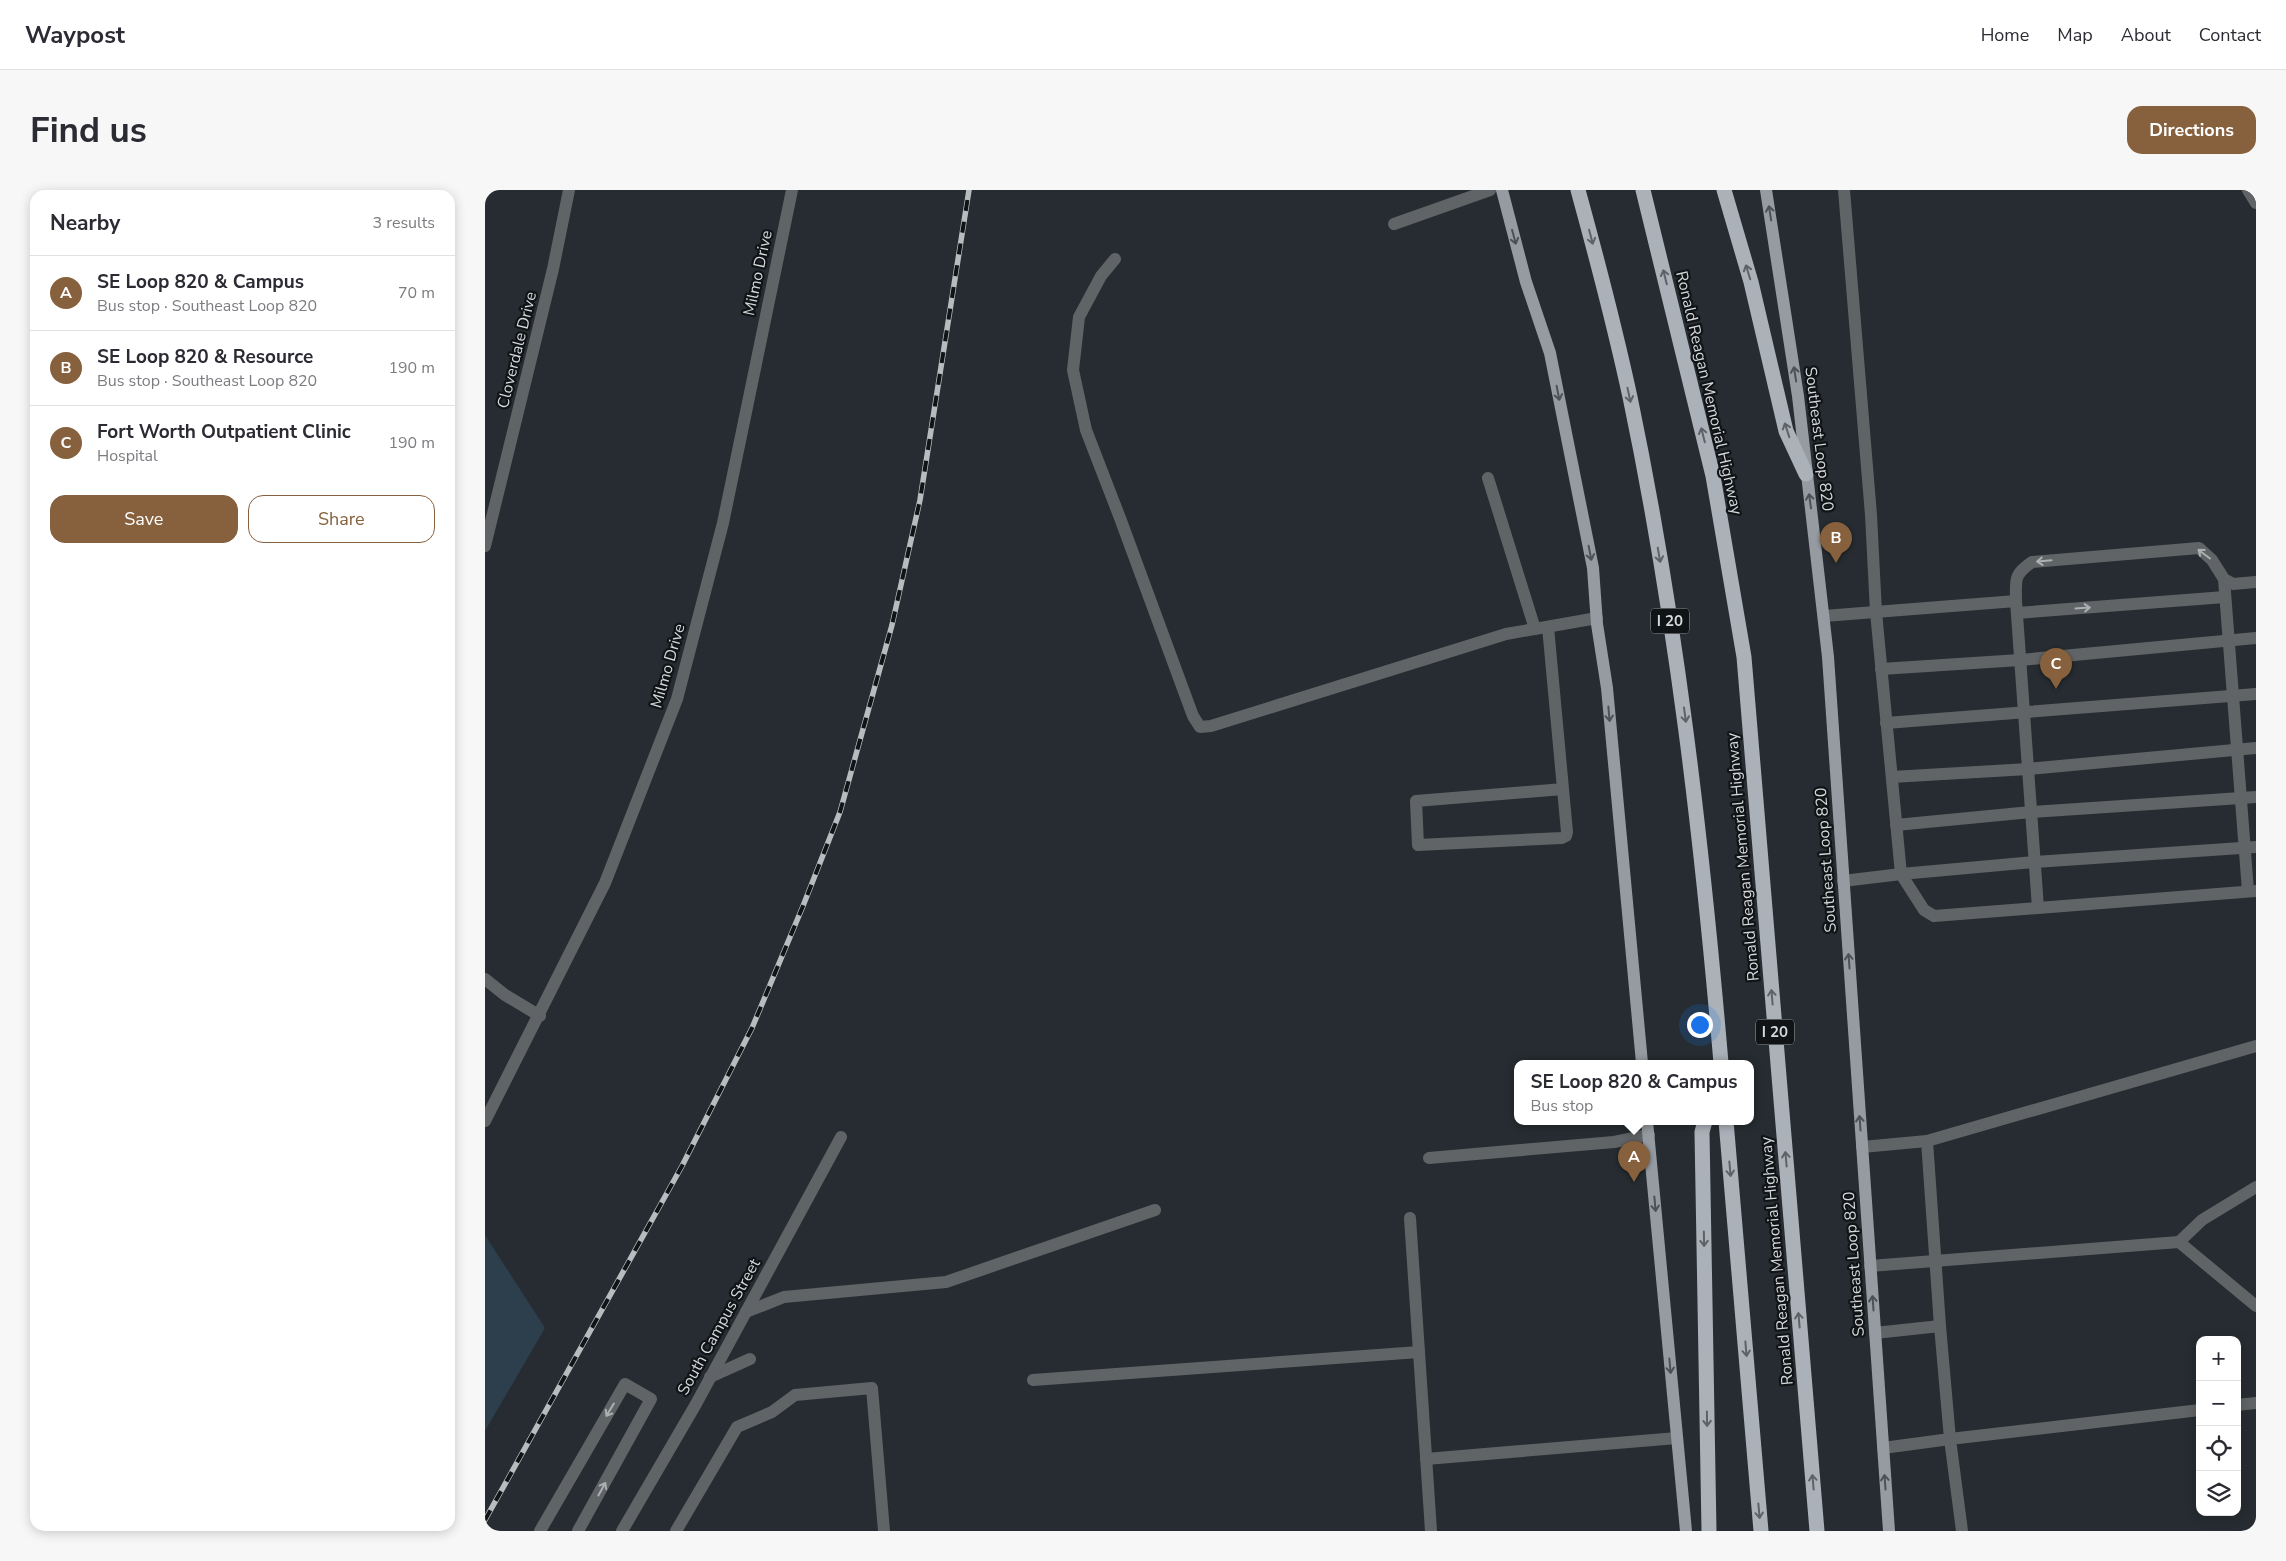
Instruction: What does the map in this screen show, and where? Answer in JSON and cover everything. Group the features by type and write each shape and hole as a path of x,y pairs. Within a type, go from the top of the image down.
{"highway":[{"name":"I 20","path":"1578,190 1623,364 1664,579 1685,718 1721,1060"},
{"name":"Ronald Reagan Memorial Highway","path":"1643,190 1713,476 1744,657 1817,1531"},
{"path":"1724,190 1751,282 1786,431 1806,474"},
{"path":"1704,1125 1702,1132 1709,1531"},
{"path":"1726,1125 1761,1531"}],"main road":[{"path":"1502,190 1526,282 1550,353 1593,568 1597,618 1607,688 1642,1060"},
{"name":"Southeast Loop 820","path":"1765,190 1798,396 1824,616 1889,1531"},
{"path":"1648,1125 1686,1531"}],"street":[{"name":"Cloverdale Drive","path":"485,546 553,269 569,190"},
{"name":"Milmo Drive","path":"485,1121 540,1016 605,883 677,699 723,523 792,190"},
{"path":"1394,224 1490,190"},
{"path":"1844,190 1871,515 1876,612 1901,874 1924,910 1935,916 2252,891 2251,847 2241,798 2224,579"},
{"path":"2248,190 2256,203"},
{"path":"1115,260 1101,276 1079,317 1073,370 1086,430 1124,526 1193,716 1200,727 1211,726 1506,634 1597,618"},
{"path":"1489,478 1535,629"},
{"path":"2038,908 2016,607 2016,577 2021,569 2032,562 2199,548 2212,560 2224,579 2233,584 2256,582"},
{"path":"1824,616 1876,612 2225,597"},
{"path":"1548,626 1567,832 1562,838 1417,845 1416,801 1563,789"},
{"path":"1881,669 2020,660 2256,638"},
{"path":"1886,723 2256,694"},
{"path":"1892,777 2028,769 2256,748"},
{"path":"1896,824 2031,812 2256,797"},
{"path":"1843,881 2035,862 2251,847"},
{"path":"485,979 505,995 540,1016"},
{"path":"1862,1147 1927,1141 2256,1046"},
{"path":"1429,1158 1614,1142 1649,1135"},
{"name":"South Campus Street","path":"622,1531 710,1377 841,1137"},
{"path":"1927,1141 1950,1439 1962,1531"},
{"path":"1870,1266 2179,1242 2202,1220 2256,1187"},
{"path":"746,1312 785,1297 947,1282 1155,1210"},
{"path":"1410,1218 1431,1531"},
{"path":"2179,1242 2256,1306"},
{"path":"1875,1333 1940,1326"},
{"path":"1033,1380 1419,1352"},
{"path":"710,1377 750,1358"},
{"path":"540,1531 625,1384 651,1399 578,1531"},
{"path":"676,1531 737,1427 772,1412 795,1395 872,1388 883,1531"},
{"path":"2241,1405 2256,1403"},
{"path":"1883,1448 2196,1410"},
{"path":"1426,1459 1677,1438"}],"shaded area":[{"path":"485,1235 545,1328 485,1431"}],"railway":[{"path":"485,1520 682,1166 752,1028 840,812 892,625 920,500 969,190"}],"place":[{"name":"SE Loop 820 & Resource","path":"1836,563"},
{"name":"Fort Worth Outpatient Clinic","path":"2056,689"},
{"name":"SE Loop 820 & Campus","path":"1634,1182"}]}
